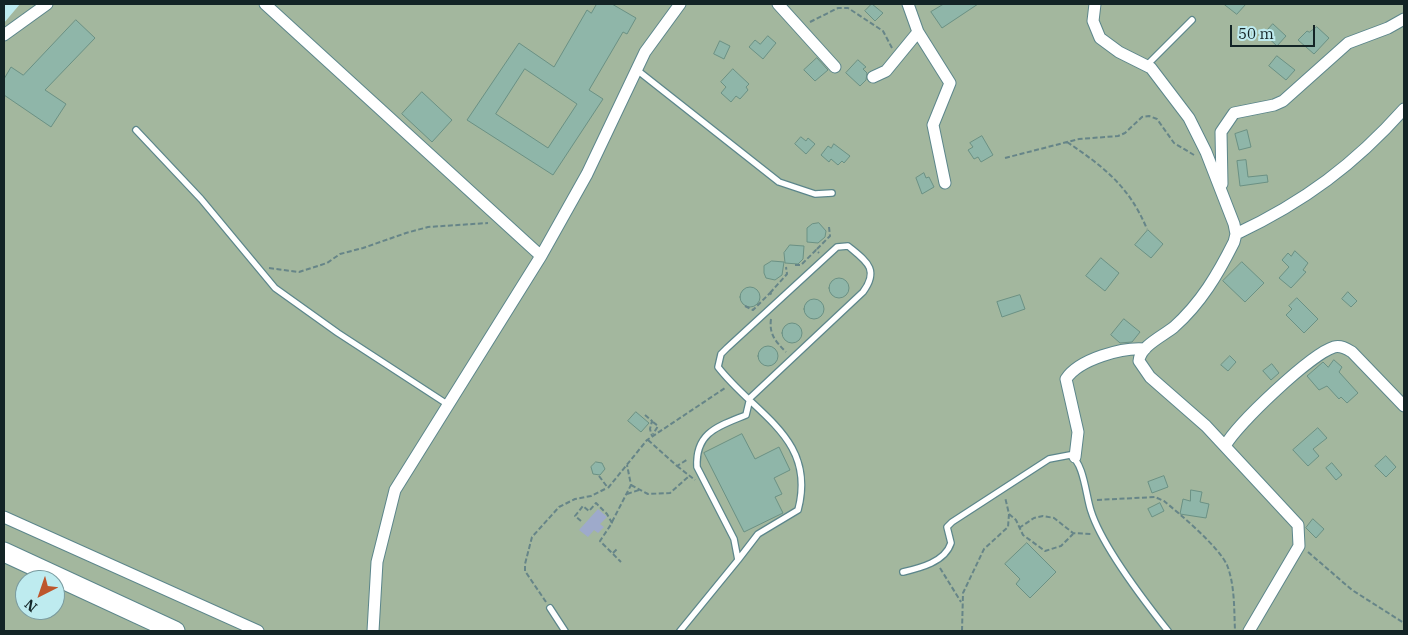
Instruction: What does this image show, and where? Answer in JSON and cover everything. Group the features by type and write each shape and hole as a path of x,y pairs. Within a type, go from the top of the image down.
{"highway":[{"path":"4,552 175,631"}],"street":[{"path":"4,35 47,4"},
{"path":"265,4 541,256"},
{"path":"373,631 377,562 395,490 541,256 587,174 645,52 680,4"},
{"path":"778,4 835,67"},
{"path":"908,4 918,32 950,84 933,125 945,182"},
{"path":"1095,4 1093,20 1100,38 1119,52 1147,65 1154,71 1189,118 1211,165 1236,234"},
{"path":"1222,193 1220,140 1224,124 1234,113 1274,105 1283,101 1348,43 1388,28 1404,19"},
{"path":"873,77 881,75 918,32"},
{"path":"1249,631 1299,546 1300,532 1292,517 1248,473 1225,446 1144,369 1139,361 1145,349 1166,334 1199,302 1226,259 1236,234 1304,196 1323,183 1371,145 1404,109"},
{"path":"1225,446 1236,430 1270,396 1324,352 1336,346 1344,347 1352,352 1404,406"},
{"path":"1075,458 1078,432 1066,379 1079,368 1119,350 1145,349"},
{"path":"4,516 258,631"}],"lane":[{"path":"1147,65 1192,20"},
{"path":"637,70 779,182 815,194 832,194"},
{"path":"136,130 182,178 275,288 296,304 447,404"},
{"path":"680,631 738,560 758,534 798,510 803,490 801,465 787,439 750,398 718,367 721,354 837,246 842,244 858,254 872,272 872,279 863,292 750,398 746,415 708,433 696,453 697,467 734,539 738,560"},
{"path":"903,572 935,560 948,550 951,543 947,527 952,522 1049,459 1066,454 1075,458 1088,501 1101,533 1168,631"},
{"path":"550,608 565,631"}],"path":[{"path":"800,29 828,12 848,8 883,31 896,59"},
{"path":"1005,158 1067,142 1088,138 1118,136 1124,133 1142,116 1149,116 1157,119 1180,147 1211,165"},
{"path":"1067,142 1112,174 1135,203 1147,229"},
{"path":"256,264 299,272 327,262 340,254 428,227 505,222"},
{"path":"816,250 830,236 829,227"},
{"path":"795,265 801,265 807,259"},
{"path":"770,293 787,274 786,267"},
{"path":"745,306 753,310 760,302"},
{"path":"766,313 771,319 770,331 773,337 786,352"},
{"path":"550,608 525,572 525,564 532,536 559,507 575,499 591,496 608,488 647,440 733,383"},
{"path":"645,415 658,426 652,436"},
{"path":"652,421 650,429 652,436"},
{"path":"647,440 688,476 706,487"},
{"path":"677,466 696,453"},
{"path":"621,562 600,541 631,485 627,465"},
{"path":"600,476 608,488"},
{"path":"631,485 648,494 670,493 688,476"},
{"path":"626,494 639,490"},
{"path":"962,631 961,602 963,593 982,553 1008,527 1009,514 1002,490"},
{"path":"1088,501 1155,496 1164,501 1215,549 1226,564 1231,579 1235,631"},
{"path":"581,521 575,516 583,506 589,511 596,504 608,514 612,522"},
{"path":"1009,514 1016,520 1023,535 1045,551 1061,546 1074,533"},
{"path":"1019,528 1028,521 1043,516 1054,518 1074,533 1101,533"},
{"path":"1299,546 1314,556 1352,590 1404,623"},
{"path":"612,554 618,548"},
{"path":"935,560 961,602"}],"green space":[{"path":"20,4 1404,4 1404,631 4,631 4,23"}],"water":[{"path":"598,509 607,517 600,524 604,527 598,533 594,530 588,537 579,530"}],"building":[{"path":"597,4 612,4 636,18 627,34 623,32 589,90 603,99 553,175 467,120 519,43 554,67 587,10 591,13","holes":["525,69 577,104 548,148 496,114"]},
{"path":"872,4 883,13 875,21 865,11"},
{"path":"944,4 978,4 942,28 931,12"},
{"path":"1224,4 1246,4 1237,14"},
{"path":"76,20 95,38 45,90 66,104 51,127 4,95 4,79 11,67 23,75"},
{"path":"1273,24 1286,36 1277,46 1264,34"},
{"path":"1317,27 1329,38 1314,54 1298,40 1307,31 1309,32"},
{"path":"768,36 776,43 763,59 749,47 755,40 760,44"},
{"path":"720,41 730,46 724,59 714,54"},
{"path":"1277,56 1295,70 1286,80 1269,66"},
{"path":"817,58 828,70 815,81 804,70"},
{"path":"858,60 866,67 863,69 867,73 866,80 860,86 846,73"},
{"path":"733,69 749,84 746,87 748,90 740,99 736,96 731,102 721,93 726,87 721,82"},
{"path":"422,92 452,120 432,142 402,114"},
{"path":"1247,130 1251,147 1239,150 1235,134"},
{"path":"982,136 993,155 981,162 978,157 974,159 968,150 973,147 970,143"},
{"path":"801,137 806,141 808,138 815,144 806,154 795,144"},
{"path":"834,144 850,156 844,163 842,161 838,165 831,159 829,162 821,155 828,146 831,148"},
{"path":"1246,160 1248,177 1267,175 1268,182 1240,186 1237,161"},
{"path":"924,173 926,178 929,177 934,187 922,194 916,178"},
{"path":"819,223 826,231 825,237 818,243 807,242 807,228 812,224"},
{"path":"1148,230 1163,244 1151,258 1135,245"},
{"path":"790,245 804,246 803,259 798,264 785,263 784,253"},
{"path":"1295,251 1308,263 1303,270 1306,272 1291,288 1279,278 1289,267 1282,260 1288,253 1291,256"},
{"path":"1101,258 1119,273 1105,291 1086,276"},
{"path":"772,261 784,262 782,275 775,280 766,278 764,273 764,266"},
{"path":"1242,262 1264,283 1245,302 1223,281"},
{"path":"839,278 846,281 849,288 846,295 839,298 832,295 829,288 832,281"},
{"path":"750,287 757,290 760,297 757,304 750,307 743,304 740,297 743,290"},
{"path":"1348,292 1357,301 1351,307 1342,299"},
{"path":"1020,295 1025,309 1002,317 997,302"},
{"path":"1297,298 1318,319 1304,333 1286,315 1292,309 1289,306"},
{"path":"814,299 821,302 824,309 821,316 814,319 807,316 804,309 807,302"},
{"path":"1124,319 1140,332 1132,342 1120,343 1111,335"},
{"path":"792,323 799,326 802,333 799,340 792,343 785,340 782,333 785,326"},
{"path":"768,346 775,349 778,356 775,363 768,366 761,363 758,356 761,349"},
{"path":"1230,356 1236,362 1228,371 1221,365"},
{"path":"1334,360 1342,367 1339,372 1358,393 1347,403 1341,397 1339,399 1327,386 1319,390 1307,376 1323,362 1328,367"},
{"path":"1272,364 1279,373 1271,380 1263,371"},
{"path":"636,412 649,423 641,432 628,421"},
{"path":"1318,428 1327,438 1313,449 1319,456 1308,466 1293,450"},
{"path":"742,434 755,459 779,447 790,470 774,478 782,494 775,497 783,513 744,532 704,453"},
{"path":"1386,456 1396,467 1386,477 1375,466"},
{"path":"596,462 602,463 605,469 600,475 593,474 591,467"},
{"path":"1332,463 1342,475 1336,480 1326,468"},
{"path":"1164,476 1168,487 1152,493 1148,482"},
{"path":"1191,490 1202,492 1200,502 1209,504 1206,518 1180,514 1183,499 1190,501"},
{"path":"1160,503 1164,511 1152,517 1148,509"},
{"path":"1313,519 1324,529 1316,538 1306,528"},
{"path":"1027,543 1056,572 1030,598 1016,584 1020,579 1005,564"}]}
